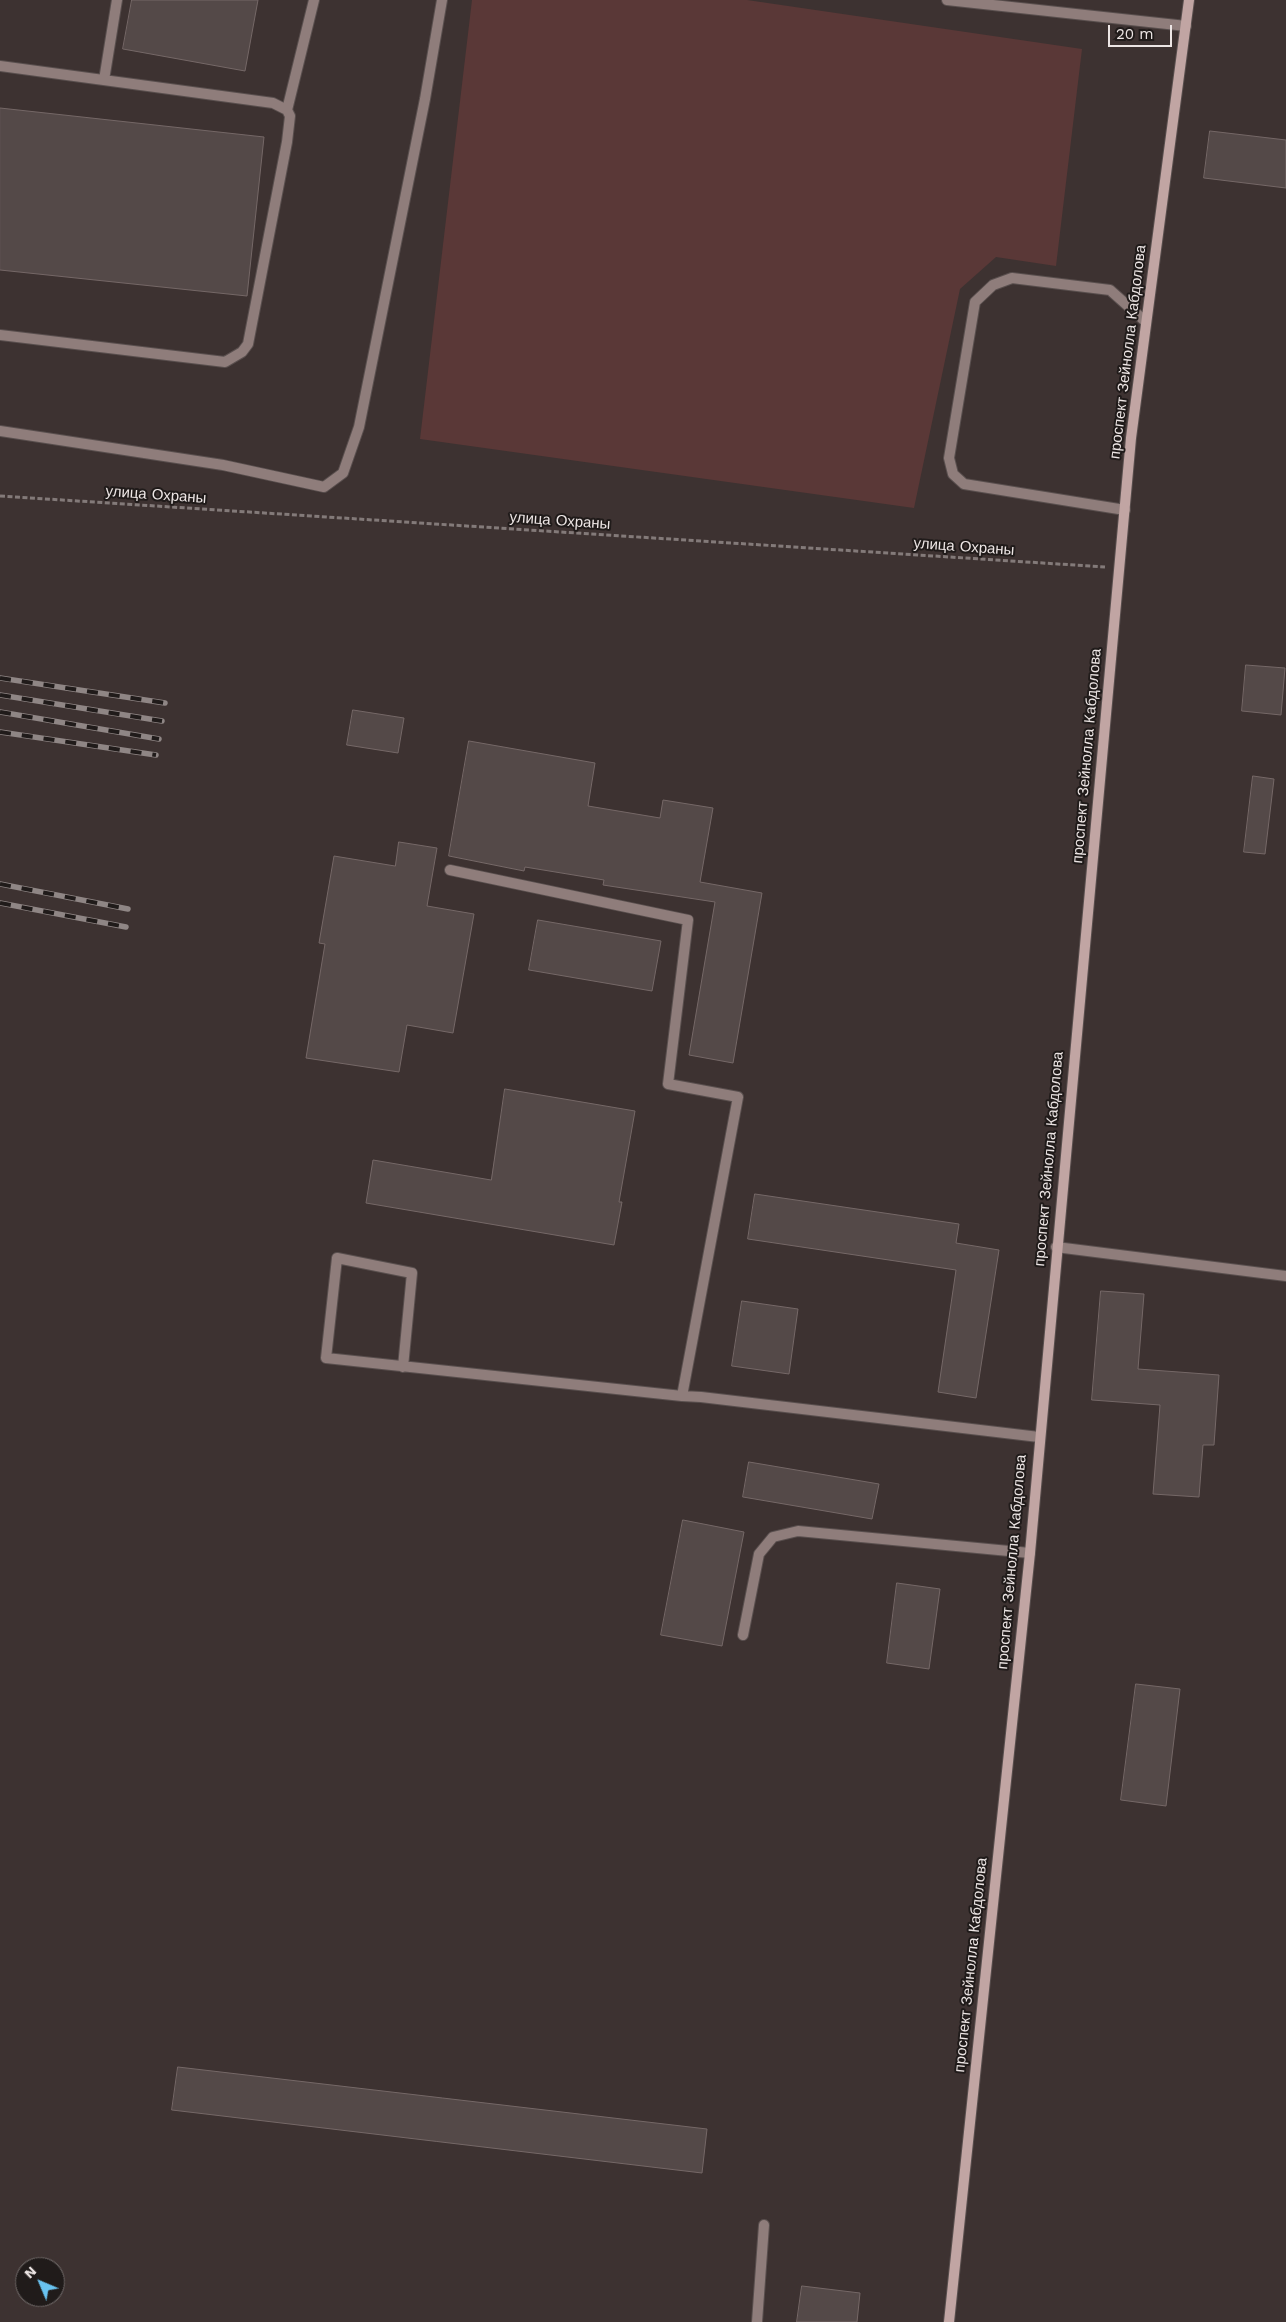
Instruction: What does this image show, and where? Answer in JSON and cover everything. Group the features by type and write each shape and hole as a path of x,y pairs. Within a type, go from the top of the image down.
{"main road":[{"name":"проспект Зейнолла Кабдолова","path":"949,2322 1030,1553 1056,1247 1126,510 1131,438 1189,0"}],"street":[{"path":"104,80 117,0"},
{"path":"0,335 225,362 242,352 248,344 287,142 290,116 288,110 314,0"},
{"path":"0,431 224,465 324,487 343,473 359,427 425,99 442,0"},
{"path":"947,0 1186,26"},
{"path":"0,66 273,103 288,110"},
{"path":"1126,510 964,484 953,474 949,458 975,302 993,285 1012,278 1110,290 1146,322"},
{"path":"450,870 688,920 668,1084 738,1097 682,1396"},
{"path":"1056,1247 1286,1276"},
{"path":"403,1367 412,1272 337,1258 326,1358 403,1367 682,1396 1039,1437"},
{"path":"743,1635 759,1554 773,1537 798,1531 1030,1553"},
{"path":"757,2322 764,2225"}],"path":[{"name":"улица Охраны","path":"0,496 1119,568"}],"shaded area":[{"path":"472,0 747,0 1082,49 1056,266 996,257 960,289 914,508 420,439"}],"building":[{"path":"132,0 258,0 245,71 123,49"},
{"path":"0,108 264,137 247,296 0,270"},
{"path":"1210,131 1286,140 1286,188 1204,178"},
{"path":"1246,665 1285,668 1281,715 1242,711"},
{"path":"353,710 404,718 398,753 347,745"},
{"path":"469,741 595,763 588,806 660,818 663,800 713,808 700,882 762,893 733,1063 689,1055 715,902 603,885 604,880 525,867 524,871 449,856"},
{"path":"1253,776 1274,779 1265,854 1244,852"},
{"path":"399,842 437,848 427,906 474,914 453,1033 407,1025 399,1072 306,1058 325,944 319,943 334,856 395,866"},
{"path":"538,920 661,941 652,991 529,970"},
{"path":"505,1089 635,1111 619,1202 622,1202 614,1245 366,1203 373,1160 491,1180"},
{"path":"755,1194 959,1224 956,1243 999,1250 976,1398 938,1392 956,1270 748,1239"},
{"path":"1101,1291 1144,1294 1138,1369 1219,1375 1214,1445 1203,1445 1199,1497 1153,1494 1160,1405 1092,1400"},
{"path":"742,1301 798,1309 789,1374 732,1366"},
{"path":"749,1462 879,1484 872,1519 743,1497"},
{"path":"683,1520 744,1532 722,1646 661,1635"},
{"path":"897,1583 940,1589 929,1669 887,1663"},
{"path":"1136,1684 1180,1689 1166,1806 1121,1800"},
{"path":"178,2067 707,2129 702,2173 172,2110"},
{"path":"802,2286 860,2293 857,2322 797,2322"}],"railway":[{"path":"0,678 165,703"},
{"path":"0,695 162,721"},
{"path":"0,712 159,739"},
{"path":"0,732 156,755"},
{"path":"0,884 128,909"},
{"path":"0,903 126,927"}]}
